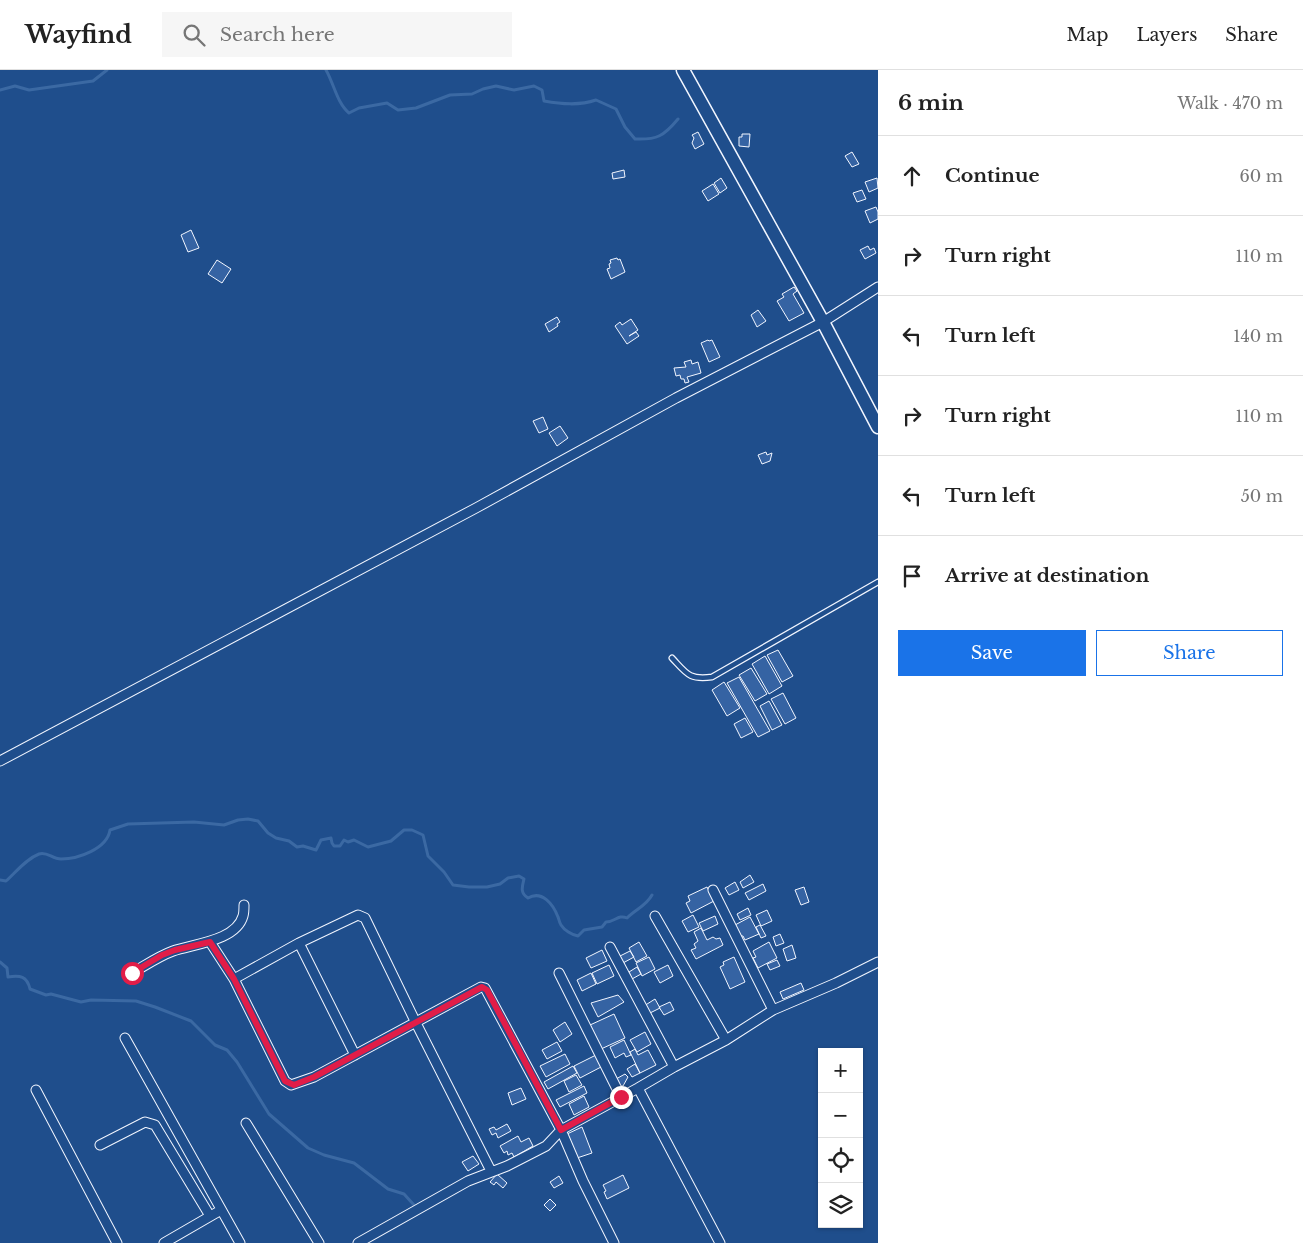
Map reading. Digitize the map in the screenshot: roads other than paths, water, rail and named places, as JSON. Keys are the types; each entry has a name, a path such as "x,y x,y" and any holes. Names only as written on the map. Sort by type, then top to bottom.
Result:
{"street":[{"path":"683,70 823,322 878,427"},
{"path":"0,761 476,508 676,398 823,322 878,287"},
{"path":"713,890 773,1010"},
{"path":"132,973 162,955 210,942 232,931 238,926 243,917 244,905"},
{"path":"234,979 299,943 358,915 365,918 491,1171"},
{"path":"655,916 726,1040"},
{"path":"210,942 234,979 288,1084 294,1085 314,1077 480,987 485,988 561,1130 583,1182 614,1243"},
{"path":"299,943 354,1054"},
{"path":"610,947 674,1067"},
{"path":"358,1243 468,1181 506,1166 546,1146 561,1130 726,1040 773,1010 836,983 878,962"},
{"path":"559,973 621,1097"},
{"path":"125,1038 240,1243"},
{"path":"638,1088 720,1243"},
{"path":"36,1090 117,1243"},
{"path":"100,1145 145,1122 151,1123 155,1126 210,1216"},
{"path":"246,1122 319,1243"},
{"path":"164,1243 222,1210"}],"lane":[{"path":"672,658 689,676 698,679 712,677 878,582"}],"waterway":[{"path":"0,90 15,86 29,90 93,81 107,70"},
{"path":"326,70 339,99 349,113 359,108 387,103 398,110 416,108 450,95 472,94 496,86 514,90 534,86 542,90 544,101 570,104 596,100 616,109 625,127 635,139 649,139 660,136 678,119"},
{"path":"0,880 6,881 25,862 42,853 55,858 68,859 91,852 103,843 108,837 110,830 128,824 194,822 224,825 248,819 258,821 268,833 276,838 289,841 297,847 303,846 316,850 321,840 331,838 334,846 340,846 344,840 348,842 354,840 368,847 391,841 404,830 412,830 423,835 428,856 444,872 453,885 487,887 500,884 508,878 519,876 524,879 522,890 525,896 528,898 533,896 542,897 550,903 562,927 573,935 578,936 584,930 602,927 606,922 619,918 627,918 644,905 652,895"},
{"path":"0,962 7,968 8,977 22,977 27,981 30,989 46,995 51,994 81,1002 91,1000 136,1001 191,1021 215,1045 227,1050 237,1062 269,1114 308,1148 324,1155 354,1163 388,1189 404,1194 414,1205"}]}
